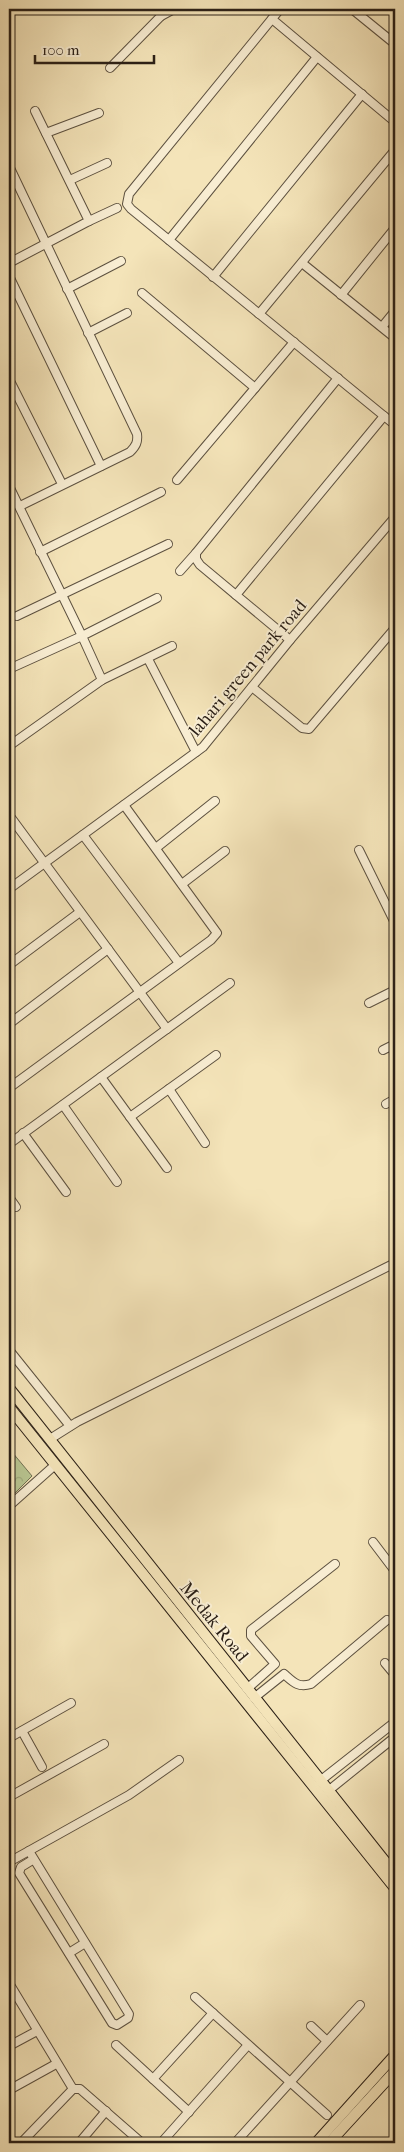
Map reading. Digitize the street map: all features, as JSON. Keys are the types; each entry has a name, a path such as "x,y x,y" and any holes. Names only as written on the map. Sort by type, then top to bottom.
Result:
{"main road":[{"name":"Medak Road","path":"9,1388 50,1439 157,1584 395,1888"},
{"name":"Medak Road","path":"9,1407 55,1465 247,1689 395,1874"},
{"path":"316,2143 395,2055"},
{"path":"328,2143 395,2071"}],"street":[{"path":"110,68 162,12 174,9"},
{"path":"280,9 127,199 127,204 131,210 395,425"},
{"path":"352,9 394,41"},
{"path":"272,19 395,122"},
{"path":"169,240 317,57"},
{"path":"213,276 362,94"},
{"path":"35,111 89,221"},
{"path":"46,133 98,114"},
{"path":"260,314 395,150"},
{"path":"70,180 107,163"},
{"path":"9,166 137,434 138,441 136,447 130,452 20,506"},
{"path":"9,262 117,208"},
{"path":"341,295 395,228"},
{"path":"67,289 121,262"},
{"path":"302,263 395,338"},
{"path":"9,276 100,466"},
{"path":"142,294 255,388"},
{"path":"382,327 395,311"},
{"path":"88,333 127,313"},
{"path":"177,480 294,342"},
{"path":"180,571 338,378"},
{"path":"9,379 62,484"},
{"path":"236,595 384,416"},
{"path":"9,486 102,680"},
{"path":"40,552 161,492"},
{"name":"lahari green park road","path":"9,889 210,740 290,640 395,517"},
{"path":"17,616 168,544"},
{"path":"196,553 196,559 200,565 290,640"},
{"path":"9,669 82,636 157,598"},
{"path":"252,687 302,728 309,730 395,628"},
{"path":"9,746 102,680 172,646"},
{"path":"148,659 196,752"},
{"path":"156,848 215,801"},
{"path":"9,1088 211,940 217,933 124,805"},
{"path":"9,815 167,1029"},
{"path":"83,835 179,963"},
{"path":"359,850 395,923"},
{"path":"182,884 226,851"},
{"path":"9,965 80,912"},
{"path":"9,1024 108,950"},
{"path":"9,1144 230,983"},
{"path":"369,1003 395,990"},
{"path":"384,1050 395,1044"},
{"path":"130,1117 216,1056"},
{"path":"101,1077 168,1168"},
{"path":"169,1089 205,1143"},
{"path":"386,1104 395,1099"},
{"path":"63,1105 117,1182"},
{"path":"23,1133 66,1192"},
{"path":"9,1196 16,1207"},
{"path":"50,1439 70,1426 395,1263"},
{"path":"9,1350 70,1426"},
{"path":"9,1506 55,1465"},
{"path":"373,1542 395,1570"},
{"path":"335,1564 251,1630 251,1636 284,1674 296,1685 304,1686 311,1684 387,1620"},
{"path":"385,1663 395,1675"},
{"path":"247,1689 275,1664"},
{"path":"254,1698 284,1674"},
{"path":"9,1738 71,1703"},
{"path":"320,1781 395,1722"},
{"path":"22,1731 42,1767"},
{"path":"328,1791 395,1737"},
{"path":"9,1797 104,1744"},
{"path":"9,1862 129,1794 178,1760"},
{"path":"29,1851 34,1859 86,1943 129,2014 128,2018 117,2025 112,2023 19,1873 21,1867 34,1859"},
{"path":"69,1953 86,1943"},
{"path":"9,1983 36,2031 73,2089"},
{"path":"195,1997 327,2115"},
{"path":"235,2143 360,2005"},
{"path":"153,2079 213,2013"},
{"path":"310,2026 327,2041"},
{"path":"9,2046 36,2031"},
{"path":"116,2045 189,2112"},
{"path":"161,2143 248,2045"},
{"path":"9,2090 56,2064"},
{"path":"21,2143 73,2089 80,2089 142,2143"},
{"path":"79,2143 106,2111"}],"green space":[{"path":"12,1452 32,1476 9,1499 9,1454"}]}
